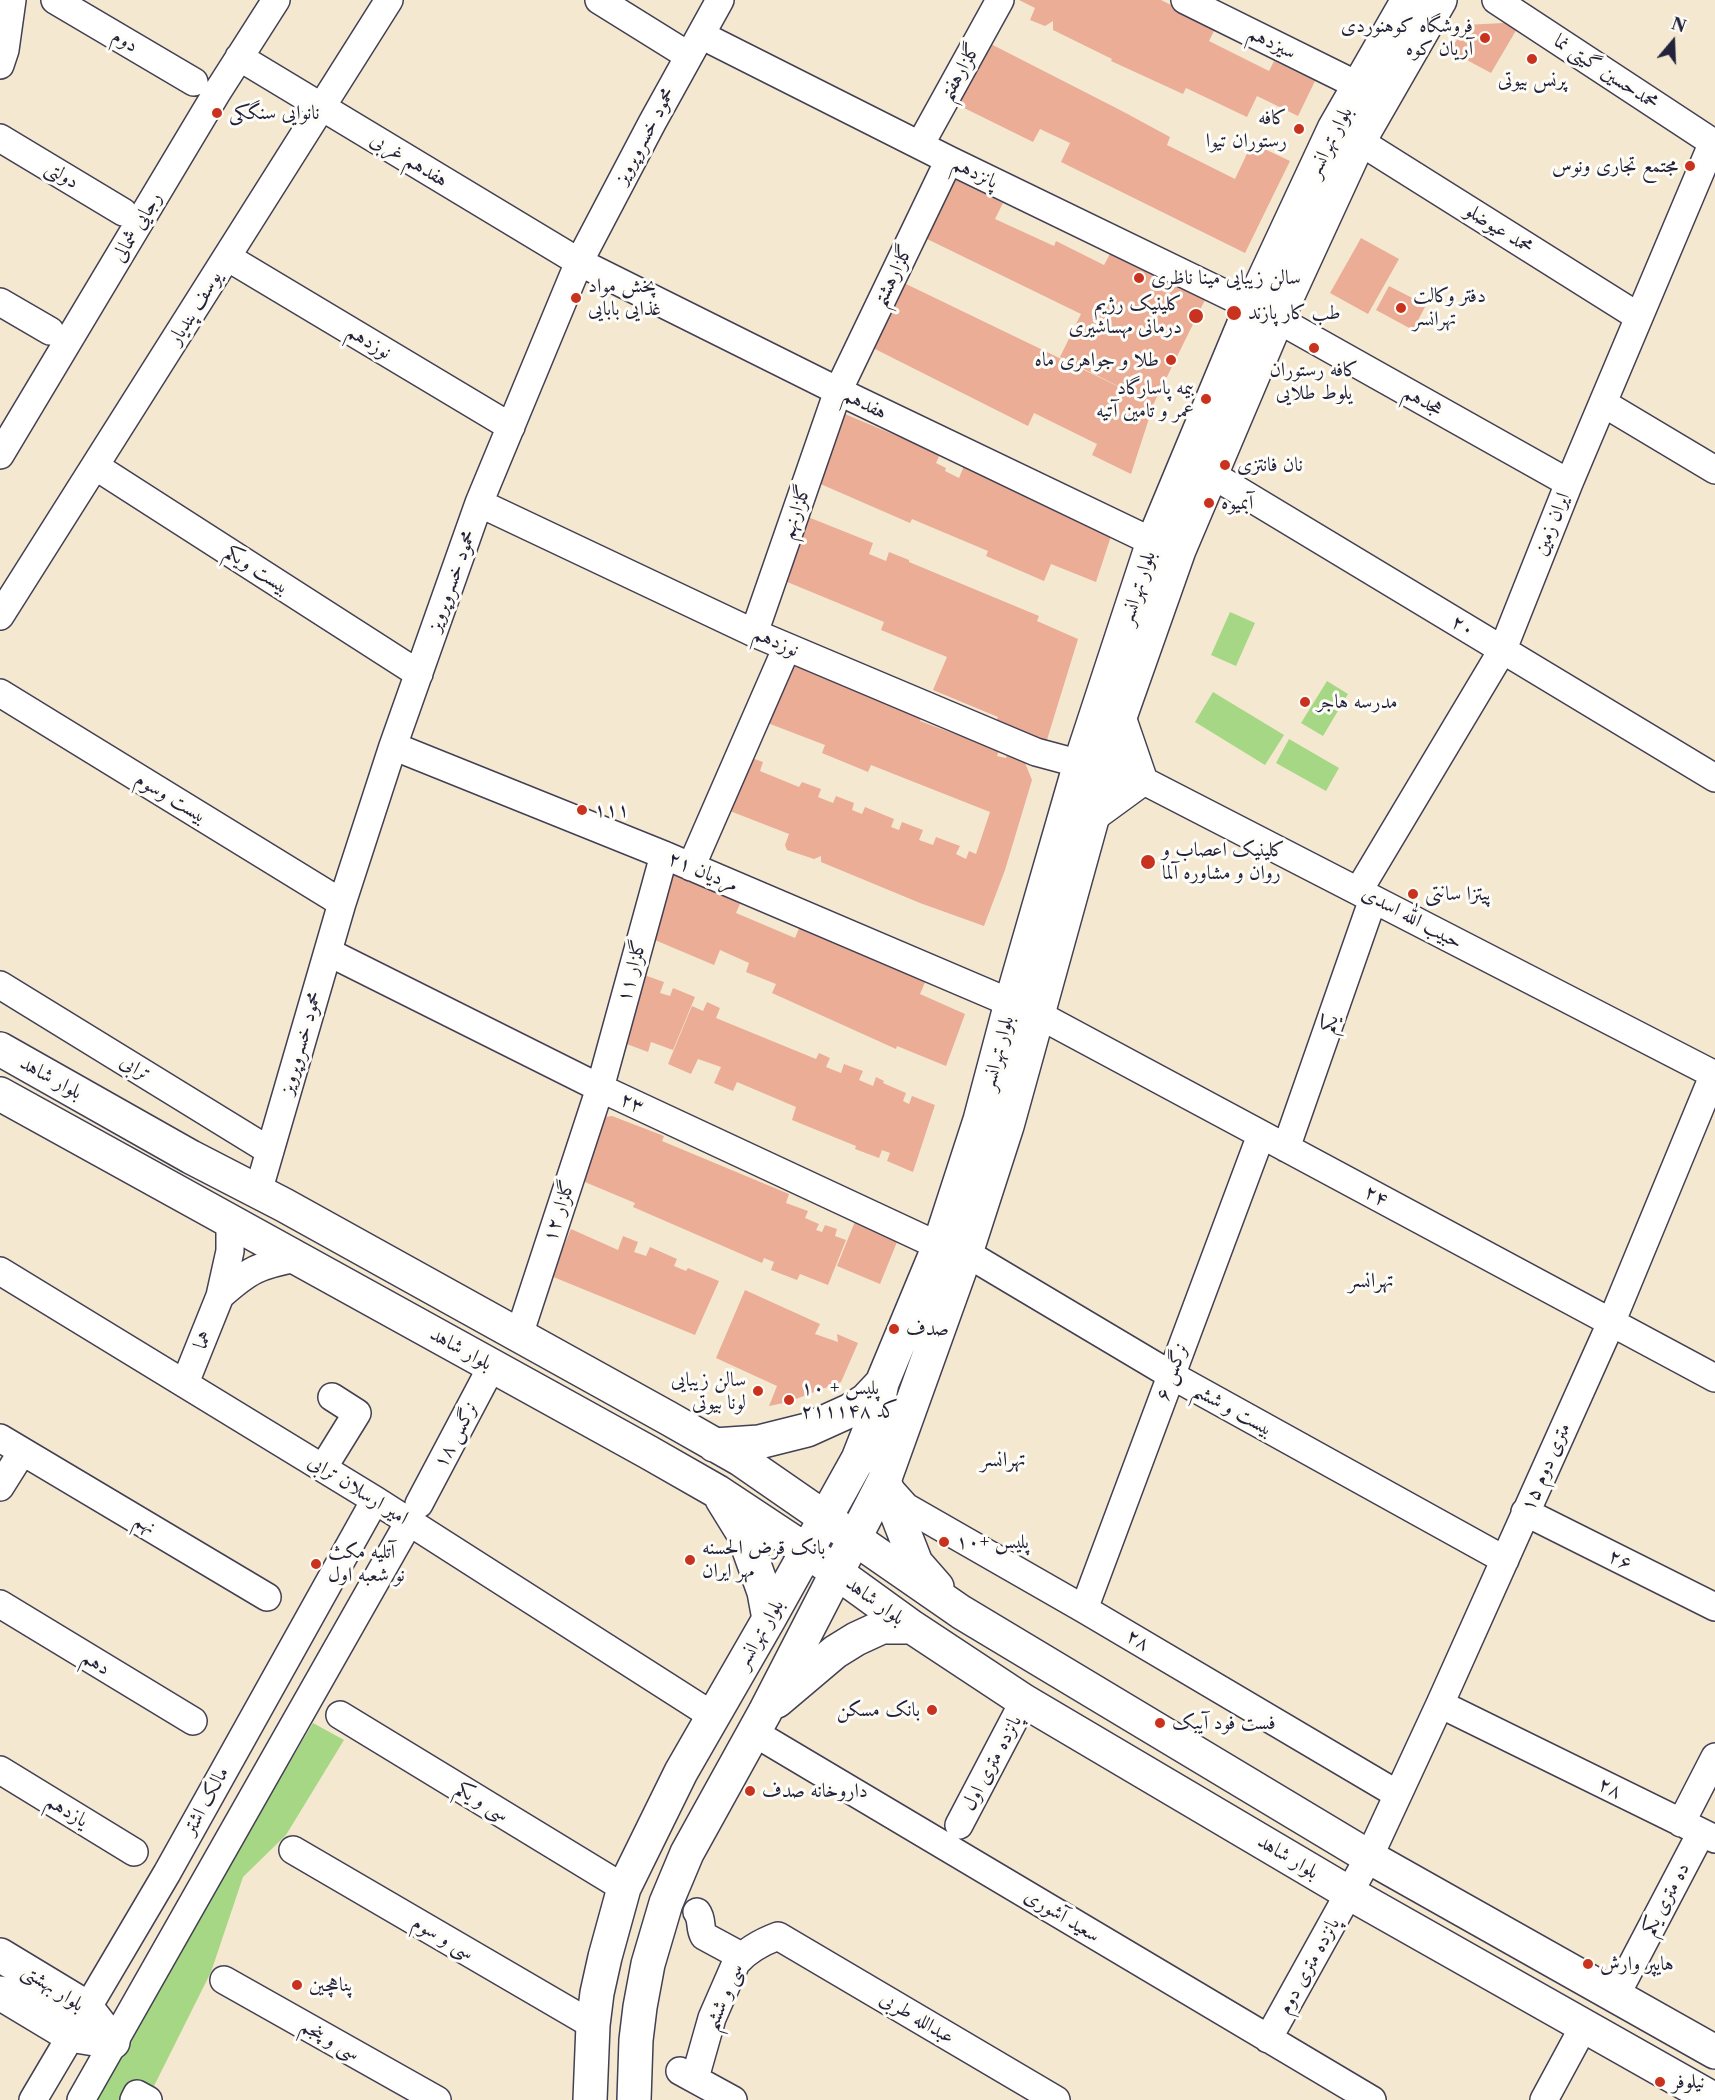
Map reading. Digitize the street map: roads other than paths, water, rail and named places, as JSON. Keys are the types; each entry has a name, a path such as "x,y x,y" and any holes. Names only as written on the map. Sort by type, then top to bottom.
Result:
{"main road":[{"name":"بلوار تهرانسر","path":"1096,766 1179,550 1211,474 1264,313 1334,129 1408,0"},
{"name":"بلوار تهرانسر","path":"634,2100 636,2040 640,2007 648,1964 666,1903 687,1853 759,1722 884,1481 953,1249 980,1120 1024,1009 1096,766 1153,542 1264,313 1440,0"},
{"name":"بلوار شاهد","path":"0,1049 191,1157 519,1335 727,1452 961,1612 1369,1857 1715,2052"},
{"name":"بلوار شاهد","path":"0,1094 718,1492 807,1551 912,1627 1024,1701 1349,1893 1715,2100"},
{"name":"بلوار تهرانسر","path":"590,2100 592,2025 605,1957 624,1888 681,1772 858,1459 875,1416 882,1383 953,1249"},
{"path":"769,1619 764,1592 743,1533 718,1492 727,1452 807,1430 849,1411 866,1400 882,1383"},
{"path":"884,1481 916,1563 961,1612"},
{"path":"759,1722 835,1652 882,1627 912,1627"},
{"name":"بلوار بهشتی","path":"0,1955 86,2007 113,2042"},
{"name":"بلوار بهشتی","path":"0,1993 70,2035 113,2042"}],"street":[{"path":"0,65 5,50 12,0"},
{"name":"دوم","path":"55,0 194,82"},
{"name":"رجایی شمالی","path":"0,455 239,57 276,0"},
{"name":"یوسف پندیار","path":"0,616 389,0"},
{"name":"پانزدهم","path":"599,0 695,46 920,145 1264,313"},
{"name":"محمود خسروپرویز","path":"258,1192 342,903 393,746 479,503 579,262 720,0"},
{"name":"گلزارهفتم","path":"920,145 1000,0"},
{"name":"سیزدهم","path":"1185,0 1359,86"},
{"name":"محمدحسین گیتی نما","path":"1496,0 1714,143"},
{"name":"هفدهم غربی","path":"239,57 579,262"},
{"name":"دولتی","path":"0,138 123,212"},
{"name":"محمد عیوضلو","path":"1359,141 1639,317"},
{"name":"ایران زمین","path":"1366,894 1503,649 1569,483 1714,143"},
{"name":"گلزارهشتم","path":"838,391 949,160"},
{"name":"نوزدهم","path":"227,257 511,427"},
{"name":"هفدهم","path":"579,262 838,391 1153,542"},
{"path":"0,302 50,331"},
{"name":"هجدهم","path":"1264,313 1569,483"},
{"name":"گلزارنهم","path":"754,633 838,391"},
{"path":"1603,403 1715,470"},
{"name":"بیست ویکم","path":"95,466 418,674"},
{"name":"۲۰","path":"1211,474 1715,778"},
{"name":"نوزدهم","path":"479,503 754,633 1036,752 1096,766"},
{"path":"692,867 787,647"},
{"name":"بیست وسوم","path":"0,693 342,903"},
{"name":"۲۱ مردیان","path":"393,746 664,855 1024,1009"},
{"path":"1096,766 1144,781"},
{"path":"1096,766 1144,781"},
{"name":"حبیب الله اسدی","path":"1096,766 1144,781 1714,1074"},
{"name":"گلزار ۱۱","path":"600,1088 664,855"},
{"name":"یکم","path":"1286,1148 1366,894"},
{"name":"۲۳","path":"328,952 600,1088 953,1249"},
{"name":"ترابی","path":"0,985 270,1151"},
{"name":"۲۴","path":"1024,1009 1715,1378"},
{"name":"۱۵ متری دوم","path":"1369,1857 1611,1323 1714,1074"},
{"name":"گلزار ۱۲","path":"519,1335 600,1088"},
{"name":"نرگس ۶","path":"1084,1609 1261,1135"},
{"name":"هما","path":"185,1383 220,1296 230,1251 230,1221"},
{"name":"بیست و ششم","path":"953,1249 1171,1375 1505,1560"},
{"path":"220,1296 242,1276 268,1263 297,1258"},
{"name":"امیر ارسلان ترابی","path":"0,1270 375,1500 414,1513 713,1716"},
{"name":"نرگس ۱۸","path":"414,1513 492,1366"},
{"path":"324,1468 357,1413 332,1397"},
{"path":"0,1487 11,1445"},
{"name":"نهم","path":"11,1445 267,1597"},
{"name":"۲۸","path":"884,1481 906,1508 1084,1609 1397,1794"},
{"name":"مالک اشتر","path":"33,2100 167,1872 375,1500"},
{"name":"۲۶","path":"1525,1512 1715,1607"},
{"name":"مالک اشتر","path":"81,2100 414,1513"},
{"name":"دهم","path":"0,1604 193,1721"},
{"name":"پانزده متری اول","path":"959,1826 1024,1701"},
{"name":"۲۸","path":"1440,1704 1699,1832"},
{"name":"سی و یکم","path":"340,1715 624,1888"},
{"name":"سعید آشوری","path":"759,1722 1268,2039 1372,2100"},
{"name":"ده متری یکم","path":"1615,1996 1699,1832 1715,1757"},
{"name":"یازدهم","path":"0,1770 134,1852"},
{"name":"سی و سوم","path":"293,1850 592,2025"},
{"name":"پانزده متری دوم","path":"1268,2039 1369,1857"},
{"path":"697,1912 704,1936 741,1956"},
{"name":"سی و ششم","path":"733,2100 687,2074 736,1963 741,1956 754,1947 778,1936"},
{"name":"عبدالله طربی","path":"778,1936 1056,2100"},
{"name":"سی و پنجم","path":"224,1980 437,2100"},
{"path":"1544,2100 1584,2026"},
{"path":"134,2100 137,2094 148,2100"}],"place":[{"name":"فروشگاه کوهنوردی آریان کوه","path":"1485,38"},
{"name":"پرنس بیوتی","path":"1532,59"},
{"name":"نانوایی سنگکی","path":"217,113"},
{"name":"کافه رستوران تیوا","path":"1299,129"},
{"name":"مجتمع تجاری ونوس","path":"1690,166"},
{"name":"سالن زیبایی مینا ناظری","path":"1139,278"},
{"name":"پخش مواد غذایی بابایی","path":"576,298"},
{"name":"دفتر وکالت تهرانسر","path":"1401,308"},
{"name":"طب کار پازند","path":"1234,313"},
{"name":"کلینیک رژیم درمانی مهساشیری","path":"1196,316"},
{"name":"کافه رستوران يلوط طلایی","path":"1314,348"},
{"name":"طلا و جواهری ماه","path":"1171,360"},
{"name":"بیمه پاسارگاد عمر و تامین آتیه","path":"1206,399"},
{"name":"نان فانتزی","path":"1225,465"},
{"name":"آبمیوه","path":"1209,503"},
{"name":"مدرسه هاجر","path":"1305,702"},
{"name":"۱۱۱","path":"582,810"},
{"name":"کلینیک اعصاب و روان و مشاوره آلما","path":"1148,862"},
{"name":"پیتزا سانتی","path":"1413,894"},
{"name":"صدف","path":"894,1329"},
{"name":"سالن زیبایی لونا بیوتی","path":"758,1391"},
{"name":"پلیس + ۱۰ کد ۲۱۱۱۴۸","path":"789,1400"},
{"name":"پلیس +۱۰","path":"944,1542"},
{"name":"بانک قرض الحسنه مهر ایران","path":"690,1560"},
{"name":"آتلیه مکث نو شعبه اول","path":"316,1564"},
{"name":"بانک مسکن","path":"932,1710"},
{"name":"فست فود آیبک","path":"1160,1723"},
{"name":"داروخانه صدف","path":"750,1791"},
{"name":"هایپر وارش","path":"1588,1964"},
{"name":"پناهچین","path":"297,1985"},
{"name":"نیلوفر","path":"1660,2082"}],"district":[{"name":"تهرانسر","path":"1371,1281"},
{"name":"تهرانسر","path":"1003,1460"}]}
